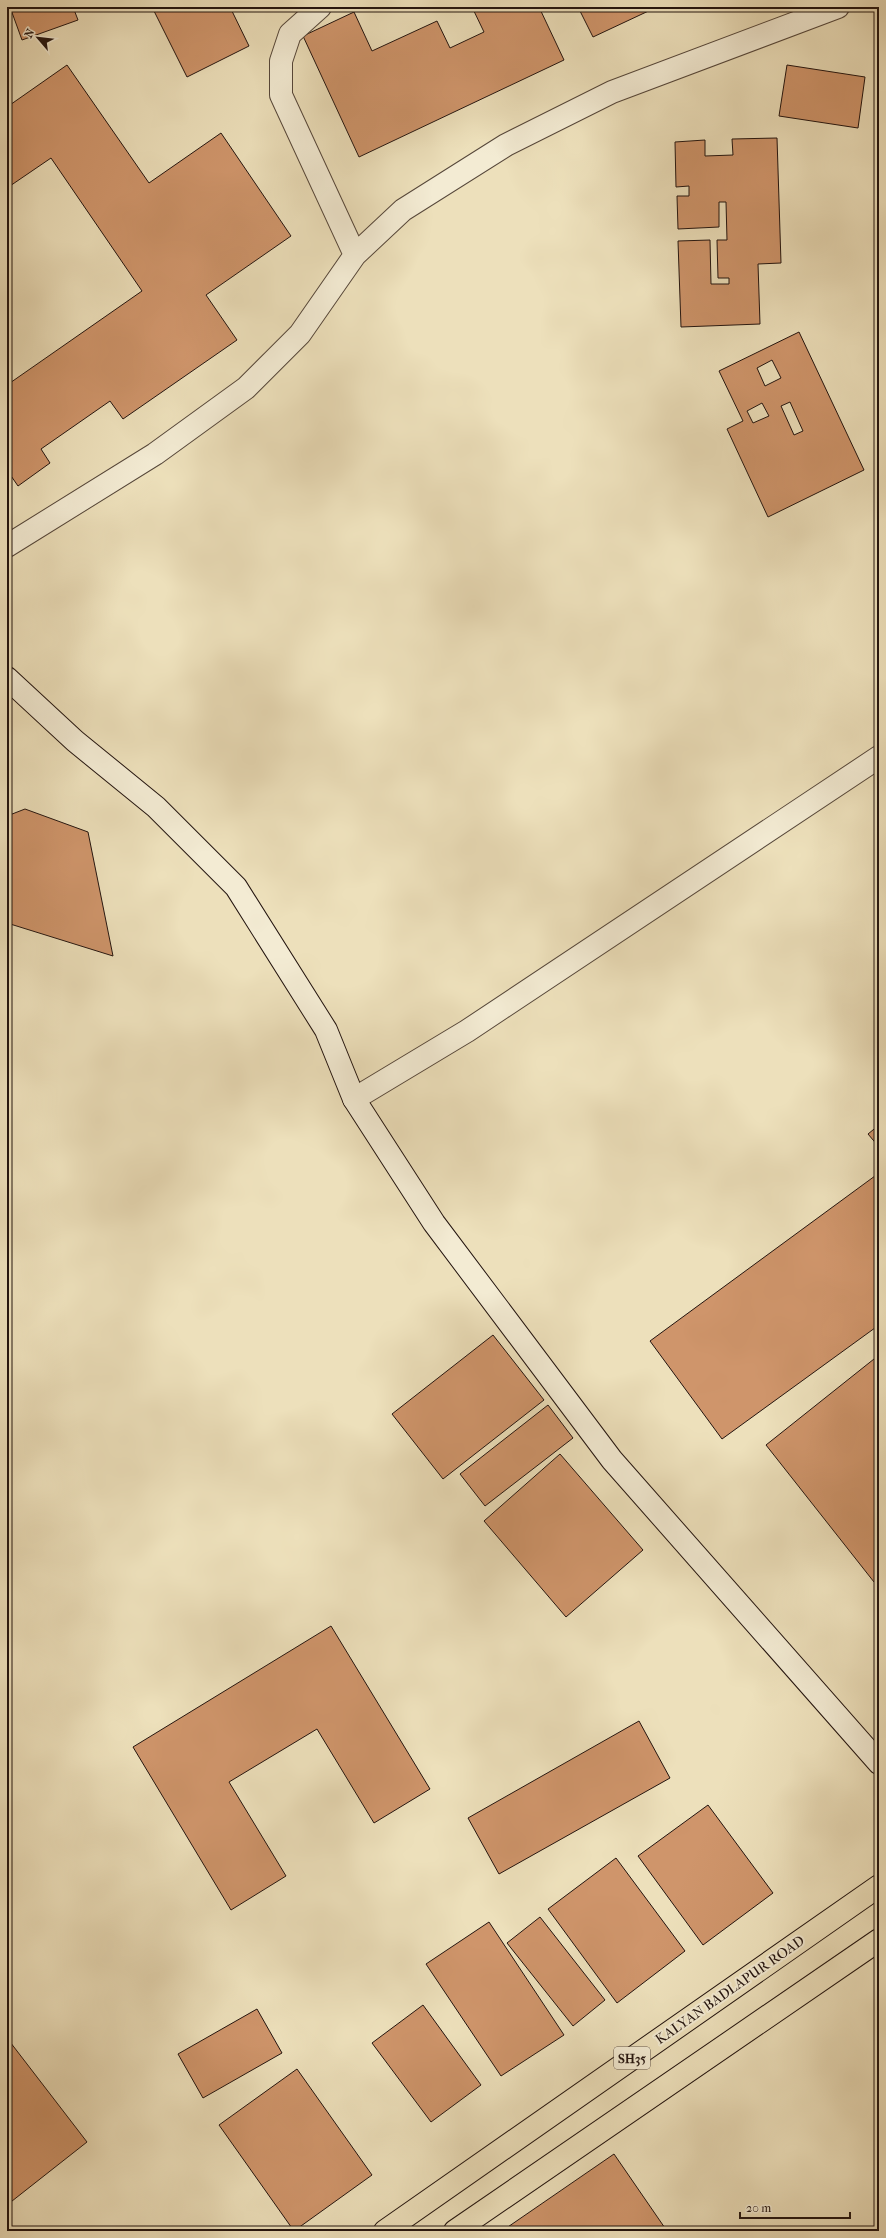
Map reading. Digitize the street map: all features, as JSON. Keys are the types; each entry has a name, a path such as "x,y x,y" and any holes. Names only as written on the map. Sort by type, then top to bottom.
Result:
{"main road":[{"name":"KALYAN BADLAPUR ROAD","path":"385,2231 879,1886"},
{"path":"455,2231 879,1940"}],"street":[{"path":"320,7 290,34 281,61 281,95 355,255"},
{"path":"7,546 155,454 246,388 300,334 355,255 403,210 506,144 612,92 838,7"},
{"path":"7,678 75,741 156,807 236,887 326,1030 354,1099 434,1223 612,1460 879,1762"},
{"path":"354,1099 467,1032 879,757"}],"building":[{"path":"10,7 73,7 78,20 22,40"},
{"path":"152,7 230,7 249,46 187,77"},
{"path":"472,7 539,7 564,60 359,157 303,36 354,12 372,51 437,21 450,48 484,32"},
{"path":"578,7 657,7 593,37"},
{"path":"67,65 149,183 221,133 291,236 206,295 237,340 123,419 110,401 41,449 50,463 18,486 7,470 7,385 142,291 51,158 7,188 7,107"},
{"path":"787,65 865,77 858,128 779,116"},
{"path":"777,138 781,263 758,264 760,324 681,327 678,241 710,240 711,284 729,284 729,278 718,278 717,240 727,240 726,202 719,202 719,227 678,229 677,196 689,196 689,186 676,187 675,142 705,140 705,156 733,155 732,139"},
{"path":"799,332 864,470 768,517 727,429 743,421 719,371","holes":["772,360 781,378 765,386 757,368","790,402 803,431 794,435 781,406","762,403 769,416 753,423 747,411"]},
{"path":"25,809 88,832 113,956 7,923 7,816"},
{"path":"879,1125 879,1147 868,1134"},
{"path":"879,1173 879,1325 722,1439 650,1341"},
{"path":"493,1335 544,1400 443,1479 392,1414"},
{"path":"879,1355 879,1579 874,1582 766,1445"},
{"path":"548,1405 573,1438 485,1506 460,1474"},
{"path":"560,1454 643,1550 566,1617 484,1521"},
{"path":"331,1626 430,1789 374,1823 317,1729 229,1782 286,1876 231,1910 133,1747"},
{"path":"639,1721 670,1778 499,1874 468,1818"},
{"path":"708,1805 773,1893 703,1945 638,1856"},
{"path":"616,1858 685,1951 617,2003 548,1909"},
{"path":"540,1917 605,2000 573,2026 507,1943"},
{"path":"489,1922 564,2035 501,2076 426,1964"},
{"path":"423,2005 481,2085 431,2122 372,2043"},
{"path":"257,2009 282,2053 203,2098 178,2054"},
{"path":"7,2038 87,2142 7,2205"},
{"path":"297,2069 372,2175 294,2231 219,2125"},
{"path":"614,2154 667,2231 502,2231"}]}
